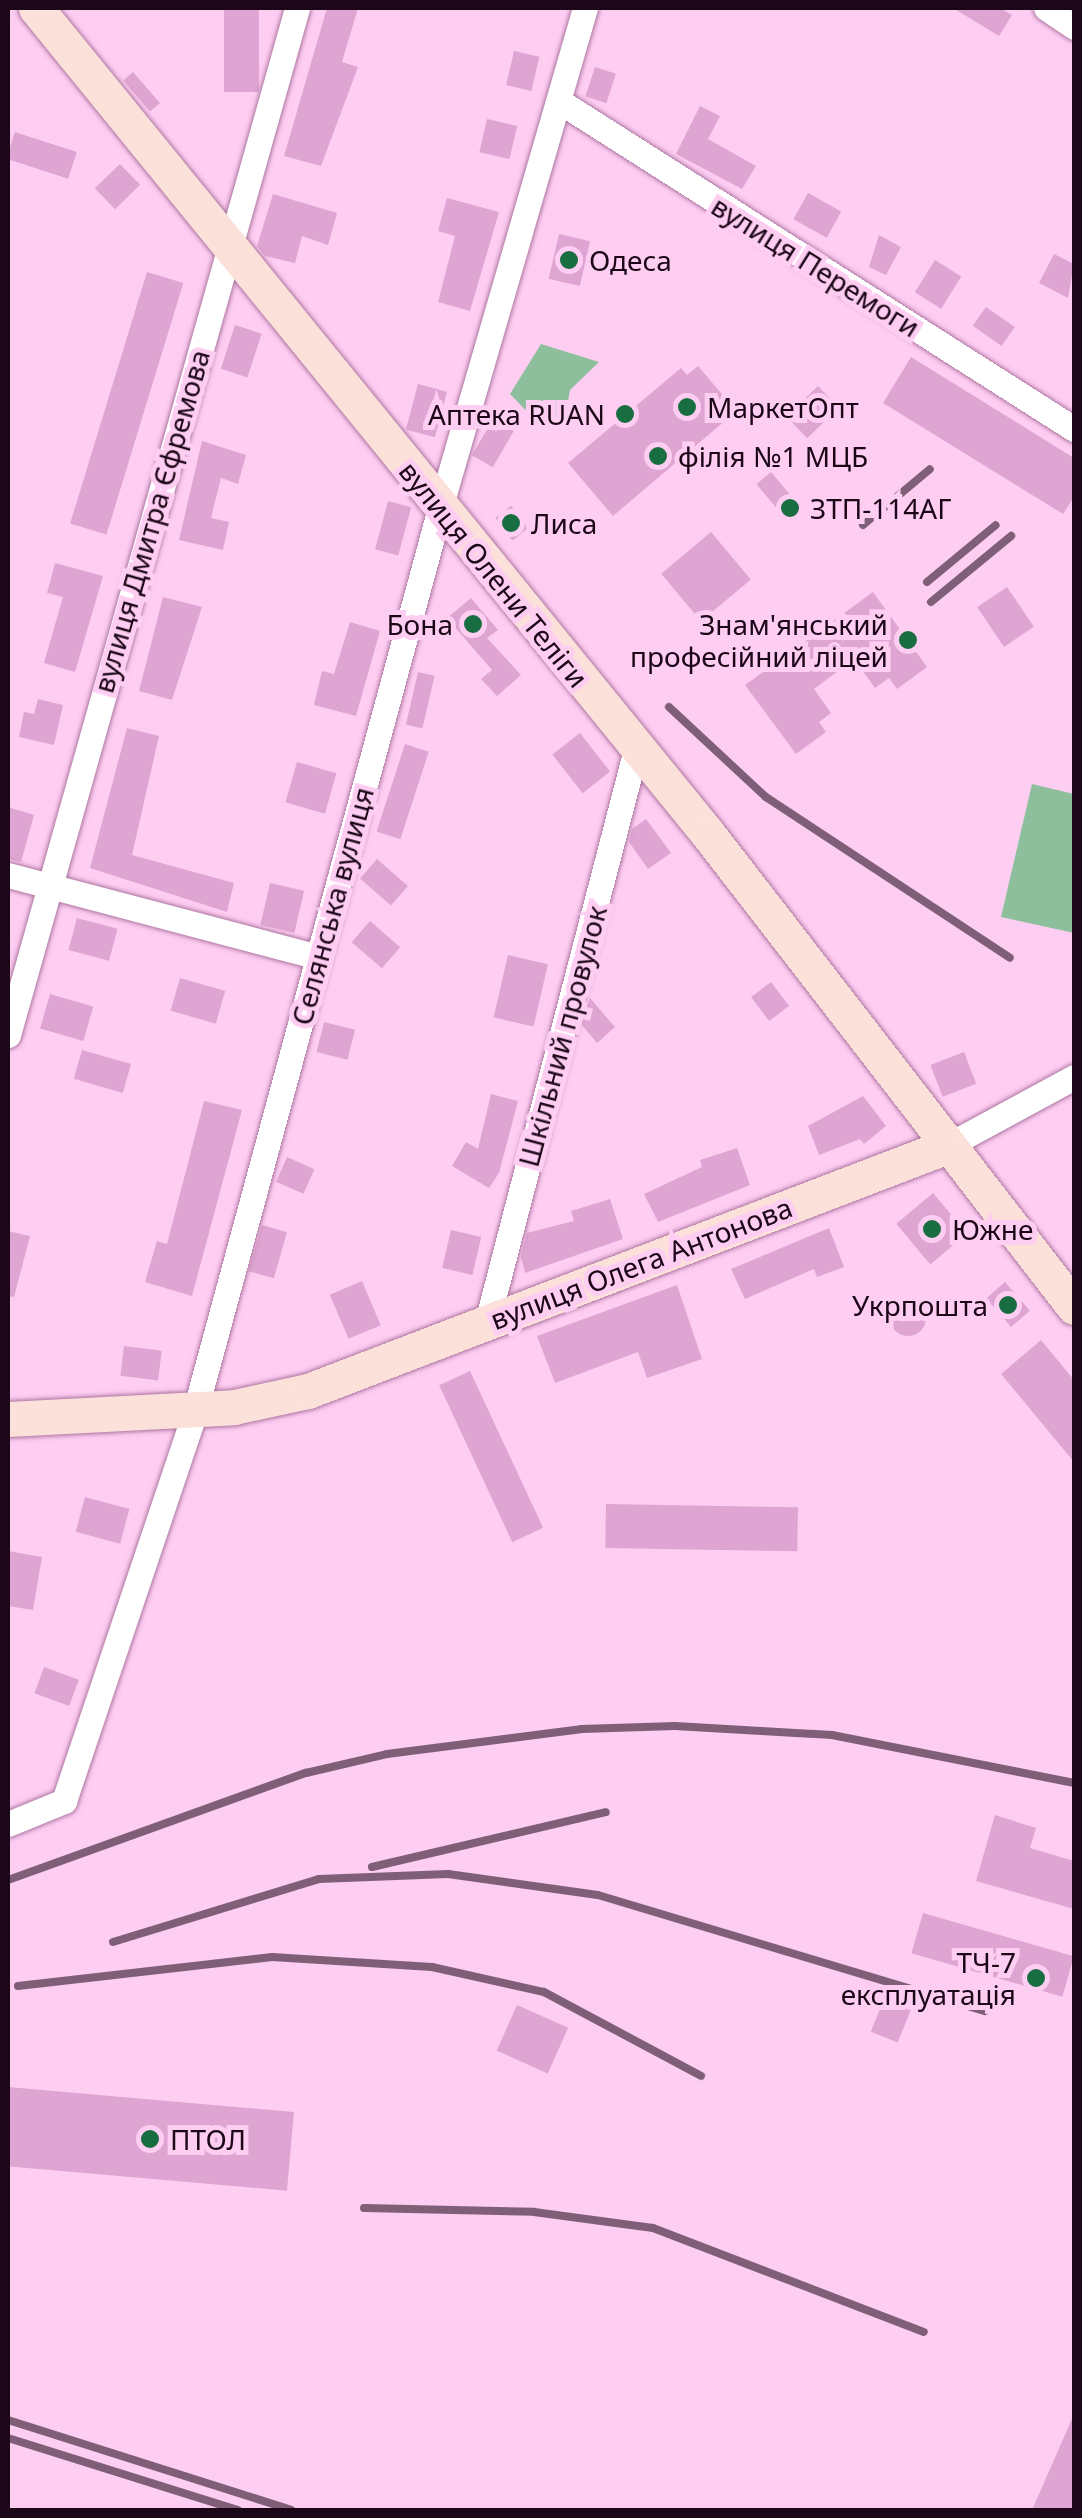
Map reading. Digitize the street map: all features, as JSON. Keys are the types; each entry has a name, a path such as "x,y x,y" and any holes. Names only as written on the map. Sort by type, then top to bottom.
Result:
{"street":[{"name":"вулиця Олени Теліги","path":"36,8 636,749 945,1147 1074,1306"},
{"name":"вулиця Дмитра Єфремова","path":"8,1035 297,8"},
{"name":"Селянська вулиця","path":"8,1824 64,1800 195,1410 440,508 585,8"},
{"path":"1046,8 1074,27"},
{"name":"вулиця Перемоги","path":"559,102 1074,429"},
{"name":"Шкільний провулок","path":"488,1322 636,749"},
{"path":"8,874 318,957"},
{"name":"вулиця Олега Антонова","path":"8,1420 195,1410 308,1391 945,1147 1074,1078"}],"green space":[{"path":"541,344 599,362 570,390 565,419 545,430 510,394"},
{"path":"1032,784 1074,794 1074,933 1001,917"}],"building":[{"path":"224,8 259,8 259,92 224,92"},
{"path":"327,8 358,8 342,62 358,67 321,166 284,156"},
{"path":"953,8 1000,8 1012,15 999,36"},
{"path":"514,51 539,57 531,91 506,85"},
{"path":"595,67 616,74 606,103 585,96"},
{"path":"133,72 160,103 150,111 123,81"},
{"path":"700,106 720,116 708,139 756,166 742,189 676,154"},
{"path":"487,119 517,126 510,159 479,152"},
{"path":"15,132 77,152 68,179 8,159"},
{"path":"120,164 140,185 115,209 95,188"},
{"path":"808,193 841,211 827,238 793,219"},
{"path":"273,194 337,213 328,245 302,236 295,263 265,256 257,246"},
{"path":"447,198 499,212 470,311 438,302 455,236 438,231"},
{"name":"Одеса","path":"559,234 590,241 580,286 549,279"},
{"path":"879,235 901,247 886,275 869,267"},
{"path":"1054,254 1074,264 1068,298 1039,283"},
{"path":"935,260 961,276 941,309 915,292"},
{"path":"147,272 183,283 106,535 70,524"},
{"path":"986,307 1015,327 1001,346 973,326"},
{"path":"235,325 262,334 247,377 221,369"},
{"path":"911,357 1074,458 1074,497 1063,514 883,403"},
{"path":"698,366 732,406 721,415 726,420 613,516 568,463 681,368 687,375"},
{"path":"418,384 447,392 435,437 406,429"},
{"path":"818,386 839,408 807,438 786,417"},
{"path":"493,419 514,431 493,467 472,455"},
{"path":"202,441 246,455 238,484 221,478 211,518 229,522 223,550 179,540"},
{"path":"771,472 803,510 789,523 756,484"},
{"path":"388,501 411,507 398,556 375,549"},
{"name":"Лиса","path":"511,506 528,528 512,540 495,518"},
{"path":"711,532 751,579 701,621 661,574"},
{"path":"55,563 103,576 75,672 44,663 63,597 47,593"},
{"path":"1007,587 1034,627 1004,647 977,607"},
{"path":"873,592 927,667 897,689 889,678 875,688 854,659 814,689 831,713 819,722 826,732 796,754 745,685"},
{"path":"163,597 202,607 172,700 139,691"},
{"path":"471,598 498,630 487,638 521,675 497,696 481,679 492,670 447,618"},
{"path":"350,622 380,631 356,716 314,705 322,671 334,674"},
{"path":"418,672 435,676 422,728 406,725"},
{"path":"38,699 63,705 54,745 19,737 24,712 34,714"},
{"path":"127,728 159,736 132,855 234,883 227,912 90,868"},
{"path":"580,733 610,772 583,793 552,755"},
{"path":"405,744 429,752 400,839 377,831"},
{"path":"297,762 336,773 325,814 285,802"},
{"path":"8,807 34,815 21,862 8,859"},
{"path":"646,819 671,853 648,869 629,842 632,829"},
{"path":"377,859 408,886 391,906 360,879"},
{"path":"270,883 304,891 294,933 260,925"},
{"path":"77,918 118,929 109,961 68,950"},
{"path":"370,921 400,947 382,968 352,942"},
{"path":"508,955 548,964 534,1027 494,1017"},
{"path":"180,978 225,991 216,1024 171,1011"},
{"path":"771,982 789,1006 769,1021 751,997"},
{"path":"50,994 93,1006 83,1041 40,1029"},
{"path":"590,998 615,1027 597,1043 581,1024"},
{"path":"324,1022 355,1030 348,1060 317,1052"},
{"path":"82,1050 131,1064 123,1093 74,1079"},
{"path":"964,1052 976,1084 943,1097 930,1065"},
{"path":"491,1094 518,1101 499,1173 489,1188 452,1166 466,1142 478,1149"},
{"path":"863,1096 886,1126 864,1144 860,1139 819,1155 808,1126"},
{"path":"204,1101 242,1110 192,1296 145,1282 157,1241 167,1244"},
{"path":"737,1148 750,1185 658,1222 644,1194 702,1167 700,1160"},
{"path":"287,1157 314,1169 303,1194 276,1182"},
{"name":"Южне","path":"933,1193 967,1234 930,1264 896,1224"},
{"path":"610,1199 623,1239 525,1273 521,1256 527,1233 574,1221 571,1211"},
{"path":"262,1225 287,1232 274,1278 249,1271"},
{"path":"829,1228 844,1267 817,1277 814,1269 745,1299 731,1269"},
{"path":"451,1230 481,1237 472,1275 442,1268"},
{"path":"8,1231 30,1236 14,1297 8,1296"},
{"path":"362,1281 381,1325 349,1339 330,1295"},
{"name":"Укрпошта","path":"1005,1282 1030,1311 1011,1327 986,1298"},
{"path":"677,1285 702,1359 647,1378 638,1352 555,1383 537,1336"},
{"path":"908,1300 920,1306 926,1318 920,1330 908,1336 896,1330 890,1318 896,1306"},
{"path":"1041,1340 1074,1380 1074,1462 1001,1374"},
{"path":"124,1346 162,1351 158,1380 120,1376"},
{"path":"470,1371 543,1528 512,1542 439,1385"},
{"path":"85,1497 129,1509 120,1544 76,1532"},
{"path":"606,1504 798,1507 797,1551 605,1548"},
{"path":"8,1551 42,1557 33,1610 8,1606"},
{"path":"44,1667 79,1680 69,1706 34,1693"},
{"path":"995,1815 1036,1828 1030,1848 1074,1861 1074,1909 976,1881"},
{"name":"ТЧ-7 експлуатація","path":"923,1913 1074,1956 1062,1997 911,1953"},
{"path":"888,1989 915,2000 898,2043 871,2032"},
{"path":"517,2005 568,2028 548,2073 497,2051"},
{"name":"ПТОЛ","path":"8,2087 294,2112 287,2191 8,2166"},
{"path":"1074,2414 1074,2510 1032,2510"}],"railway":[{"path":"863,525 930,469"},
{"path":"927,582 996,525"},
{"path":"931,602 1011,536"},
{"path":"669,707 766,797 1010,958"},
{"path":"8,1880 306,1773 387,1754 582,1729 675,1726 832,1735 1074,1783"},
{"path":"372,1867 606,1812"},
{"path":"113,1942 319,1879 448,1874 598,1895 985,2011"},
{"path":"18,1986 272,1957 432,1967 544,1992 701,2076"},
{"path":"364,2208 534,2212 653,2228 924,2332"},
{"path":"8,2420 291,2510"},
{"path":"8,2438 238,2510"}],"place":[{"name":"Одеса","path":"569,260"},
{"name":"МаркетОпт","path":"687,407"},
{"name":"Аптека RUAN","path":"625,414"},
{"name":"філія №1 МЦБ","path":"658,456"},
{"name":"ЗТП-114АГ","path":"790,508"},
{"name":"Лиса","path":"511,523"},
{"name":"Бона","path":"473,624"},
{"name":"Знам'янський професійний ліцей","path":"908,640"},
{"name":"Южне","path":"932,1229"},
{"name":"Укрпошта","path":"1008,1305"},
{"name":"ТЧ-7 експлуатація","path":"1036,1978"},
{"name":"ПТОЛ","path":"150,2139"}]}
